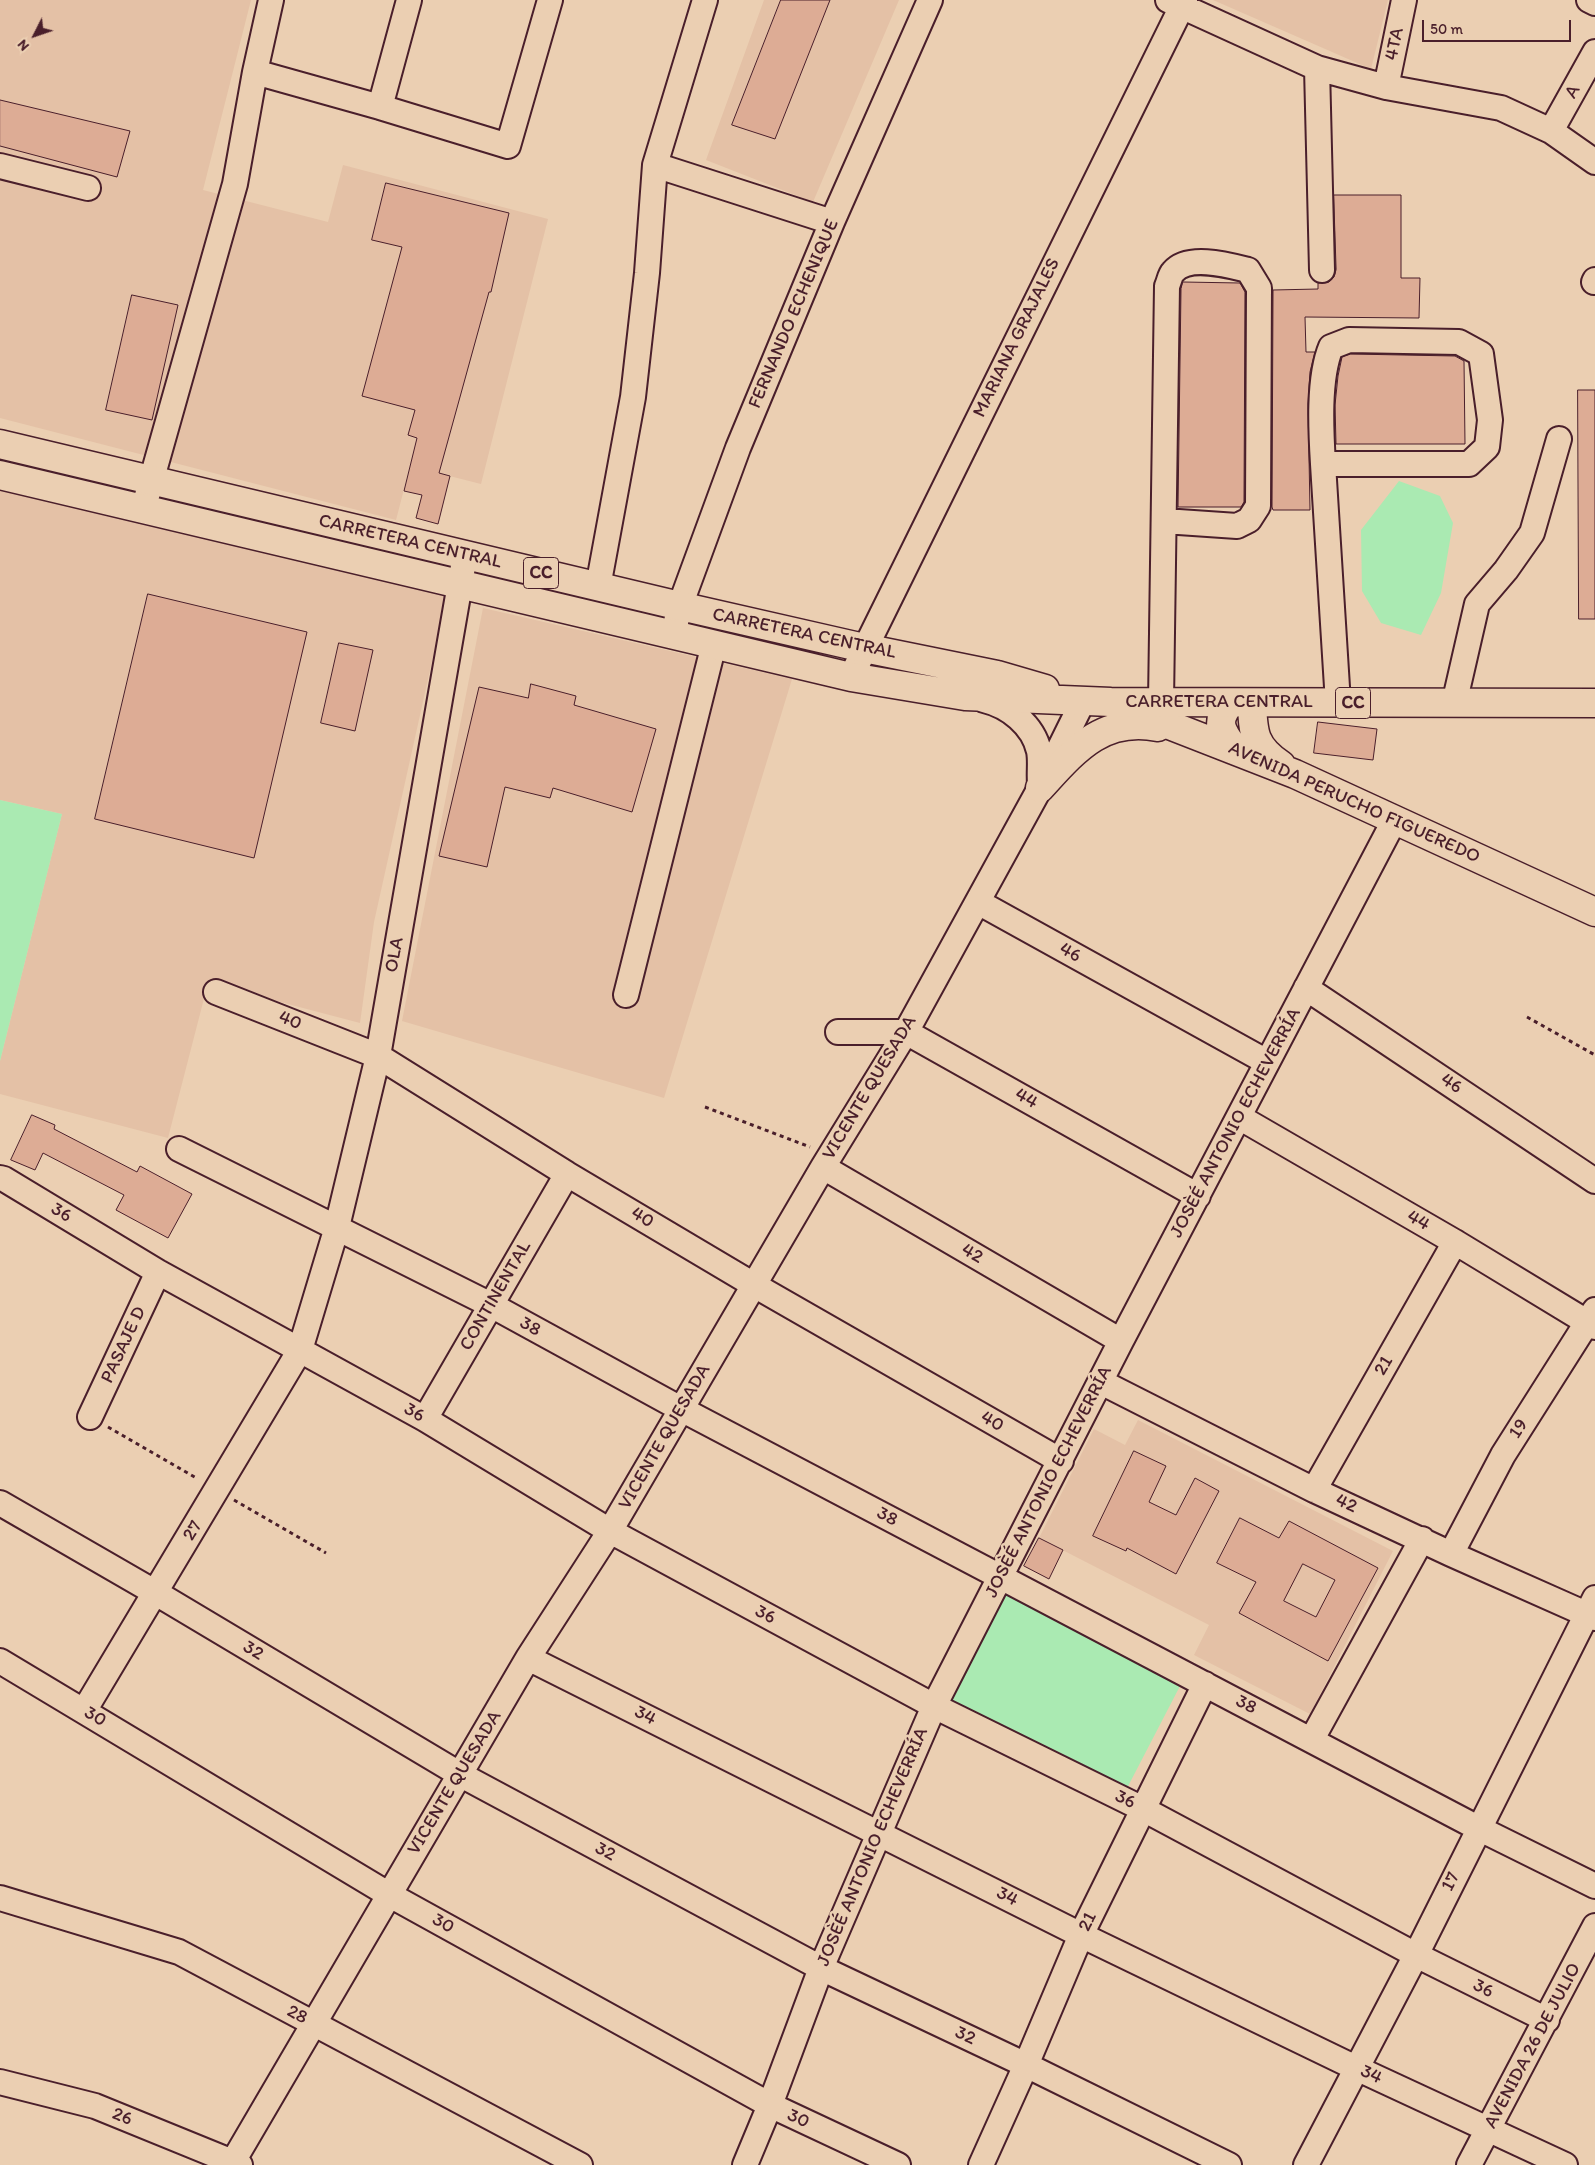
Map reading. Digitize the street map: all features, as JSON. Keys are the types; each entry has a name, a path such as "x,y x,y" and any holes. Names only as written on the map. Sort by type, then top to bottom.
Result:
{"main road":[{"name":"CARRETERA CENTRAL","path":"0,444 680,606 864,648 997,675 1083,700"},
{"name":"CARRETERA CENTRAL","path":"0,475 851,677 965,696 1111,702 1595,703"},
{"name":"AVENIDA PERUCHO FIGUEREDO","path":"1111,702 1295,774 1395,818 1595,912"},
{"path":"1235,750 1223,732 1220,722 1222,713 1241,703 1257,743 1269,757 1295,774"},
{"path":"1040,788 1071,753 1094,736 1123,725 1148,725 1192,733"}],"street":[{"path":"143,510 234,184 271,0"},
{"path":"380,107 410,0"},
{"path":"255,72 508,146 550,0"},
{"path":"598,587 633,397 647,272 655,165 705,0"},
{"name":"FERNANDO ECHENIQUE","path":"673,634 680,606 738,448 832,222 930,0"},
{"name":"4TA","path":"1386,87 1404,0"},
{"path":"1589,0 1595,3"},
{"path":"1178,2 1317,68 1386,87 1501,108 1551,131 1595,162"},
{"name":"MARIANA GRAJALES","path":"851,677 1178,2"},
{"name":"A","path":"1551,131 1595,52"},
{"path":"1317,68 1322,270"},
{"path":"655,165 832,222"},
{"path":"0,166 88,188"},
{"path":"1161,702 1167,286 1173,272 1188,261 1228,265 1248,270 1259,288 1258,506 1249,520 1237,526 1164,521"},
{"path":"1323,464 1469,464 1487,447 1490,420 1481,354 1459,342 1349,340 1331,348 1325,362 1321,428 1323,464 1338,703"},
{"path":"1454,704 1477,604 1506,570 1532,533 1559,438"},
{"name":"OLA","path":"300,1350 337,1227 378,1056 465,555"},
{"path":"626,995 714,644"},
{"path":"965,696 994,703 1012,711 1025,724 1035,739 1040,753 1040,788"},
{"name":"VICENTE QUESADA","path":"235,2164 388,1894 461,1775 528,1658 610,1531 827,1161 906,1032 1040,788 1083,700"},
{"name":"JOSÈÉ ANTONIO ECHEVERRÍA","path":"745,2165 770,2105 820,1968 934,1706 1395,818"},
{"name":"46","path":"978,902 1267,1062"},
{"name":"46","path":"1306,988 1595,1181"},
{"name":"40","path":"216,992 378,1056 567,1174 754,1285 1061,1461"},
{"path":"838,1032 906,1032"},
{"name":"44","path":"906,1032 1198,1196"},
{"name":"44","path":"1239,1117 1592,1319"},
{"name":"38","path":"179,1149 490,1305 681,1409 1312,1739 1478,1828 1595,1886"},
{"name":"42","path":"827,1161 1122,1341"},
{"name":"CONTINENTAL","path":"425,1419 567,1174"},
{"name":"36","path":"0,1178 158,1272 425,1419 610,1531 934,1706 1142,1809 1416,1955 1547,2020"},
{"name":"21","path":"1314,1490 1455,1242"},
{"name":"PASAJE D","path":"90,1417 158,1272"},
{"name":"19","path":"1451,1554 1503,1455 1592,1319"},
{"name":"27","path":"84,1711 300,1350"},
{"name":"42","path":"1101,1382 1314,1490 1451,1554 1592,1610"},
{"name":"32","path":"0,1503 156,1593 461,1775 820,1968 1026,2065 1229,2165"},
{"path":"1312,1739 1422,1539"},
{"name":"17","path":"1306,2165 1416,1955 1478,1828 1592,1610"},
{"name":"34","path":"528,1658 1081,1935 1488,2131"},
{"name":"30","path":"0,1661 388,1894 770,2105 898,2165"},
{"name":"21","path":"981,2165 1081,1935 1205,1684"},
{"name":"28","path":"0,1898 179,1952 580,2165"},
{"name":"AVENIDA 26 DE JULIO","path":"1469,2165 1595,1926"},
{"name":"26","path":"0,2082 95,2106 235,2164"},
{"path":"1488,2131 1565,2165"}],"path":[{"path":"1527,1017 1595,1055"},
{"path":"705,1107 827,1161"}],"shaded area":[{"path":"0,0 251,0 203,190 328,222 343,165 548,219 481,484 410,466 396,520 0,418"},
{"path":"764,0 899,0 813,202 706,160"},
{"path":"1213,0 1388,0 1371,69"},
{"path":"0,487 448,589 374,922 360,1023 208,983 168,1138 0,1094 0,1061 62,814 0,800"},
{"path":"483,608 792,679 664,1098 402,1021"},
{"path":"1138,1420 1393,1551 1310,1714 1194,1655 1209,1625 1039,1538 1094,1429 1125,1445"}],"green space":[{"path":"1399,481 1440,496 1453,523 1441,593 1421,635 1381,623 1362,591 1361,530"},
{"path":"0,800 62,814 0,1061"},
{"path":"1002,1593 1180,1686 1124,1794 946,1701"}],"building":[{"path":"781,0 830,0 775,139 732,125"},
{"path":"0,100 130,131 117,177 0,146"},
{"path":"386,183 509,213 491,292 489,292 439,473 450,476 438,524 416,518 422,495 404,491 417,438 408,435 415,410 362,396 402,247 372,240"},
{"path":"1334,195 1401,195 1401,278 1420,278 1419,318 1305,317 1306,352 1315,352 1310,372 1308,404 1310,510 1273,510 1273,290 1318,289 1318,283 1329,282 1334,277 1336,270"},
{"path":"1183,282 1240,283 1245,292 1244,502 1241,507 1178,507 1181,289"},
{"path":"132,295 178,305 152,420 106,410"},
{"path":"1351,354 1455,356 1464,361 1465,444 1336,444 1335,405 1338,376 1342,357"},
{"path":"1578,390 1595,390 1595,619 1579,619"},
{"path":"148,594 307,632 254,858 95,819"},
{"path":"339,643 373,650 355,731 321,723"},
{"path":"531,684 576,696 574,705 656,729 632,812 553,788 550,798 505,787 487,867 439,856 479,687 528,698"},
{"path":"1318,722 1377,729 1373,760 1314,753"},
{"path":"32,1115 55,1125 54,1129 137,1172 140,1166 192,1194 168,1238 116,1210 124,1195 43,1153 35,1170 11,1160"},
{"path":"1134,1451 1166,1466 1149,1502 1176,1515 1195,1478 1219,1491 1176,1574 1127,1548 1126,1551 1093,1536"},
{"path":"1240,1518 1279,1538 1289,1521 1378,1568 1328,1661 1239,1613 1256,1582 1217,1563","holes":["1303,1564 1335,1580 1316,1617 1284,1601"]},
{"path":"1039,1538 1063,1550 1049,1579 1024,1566"}]}
